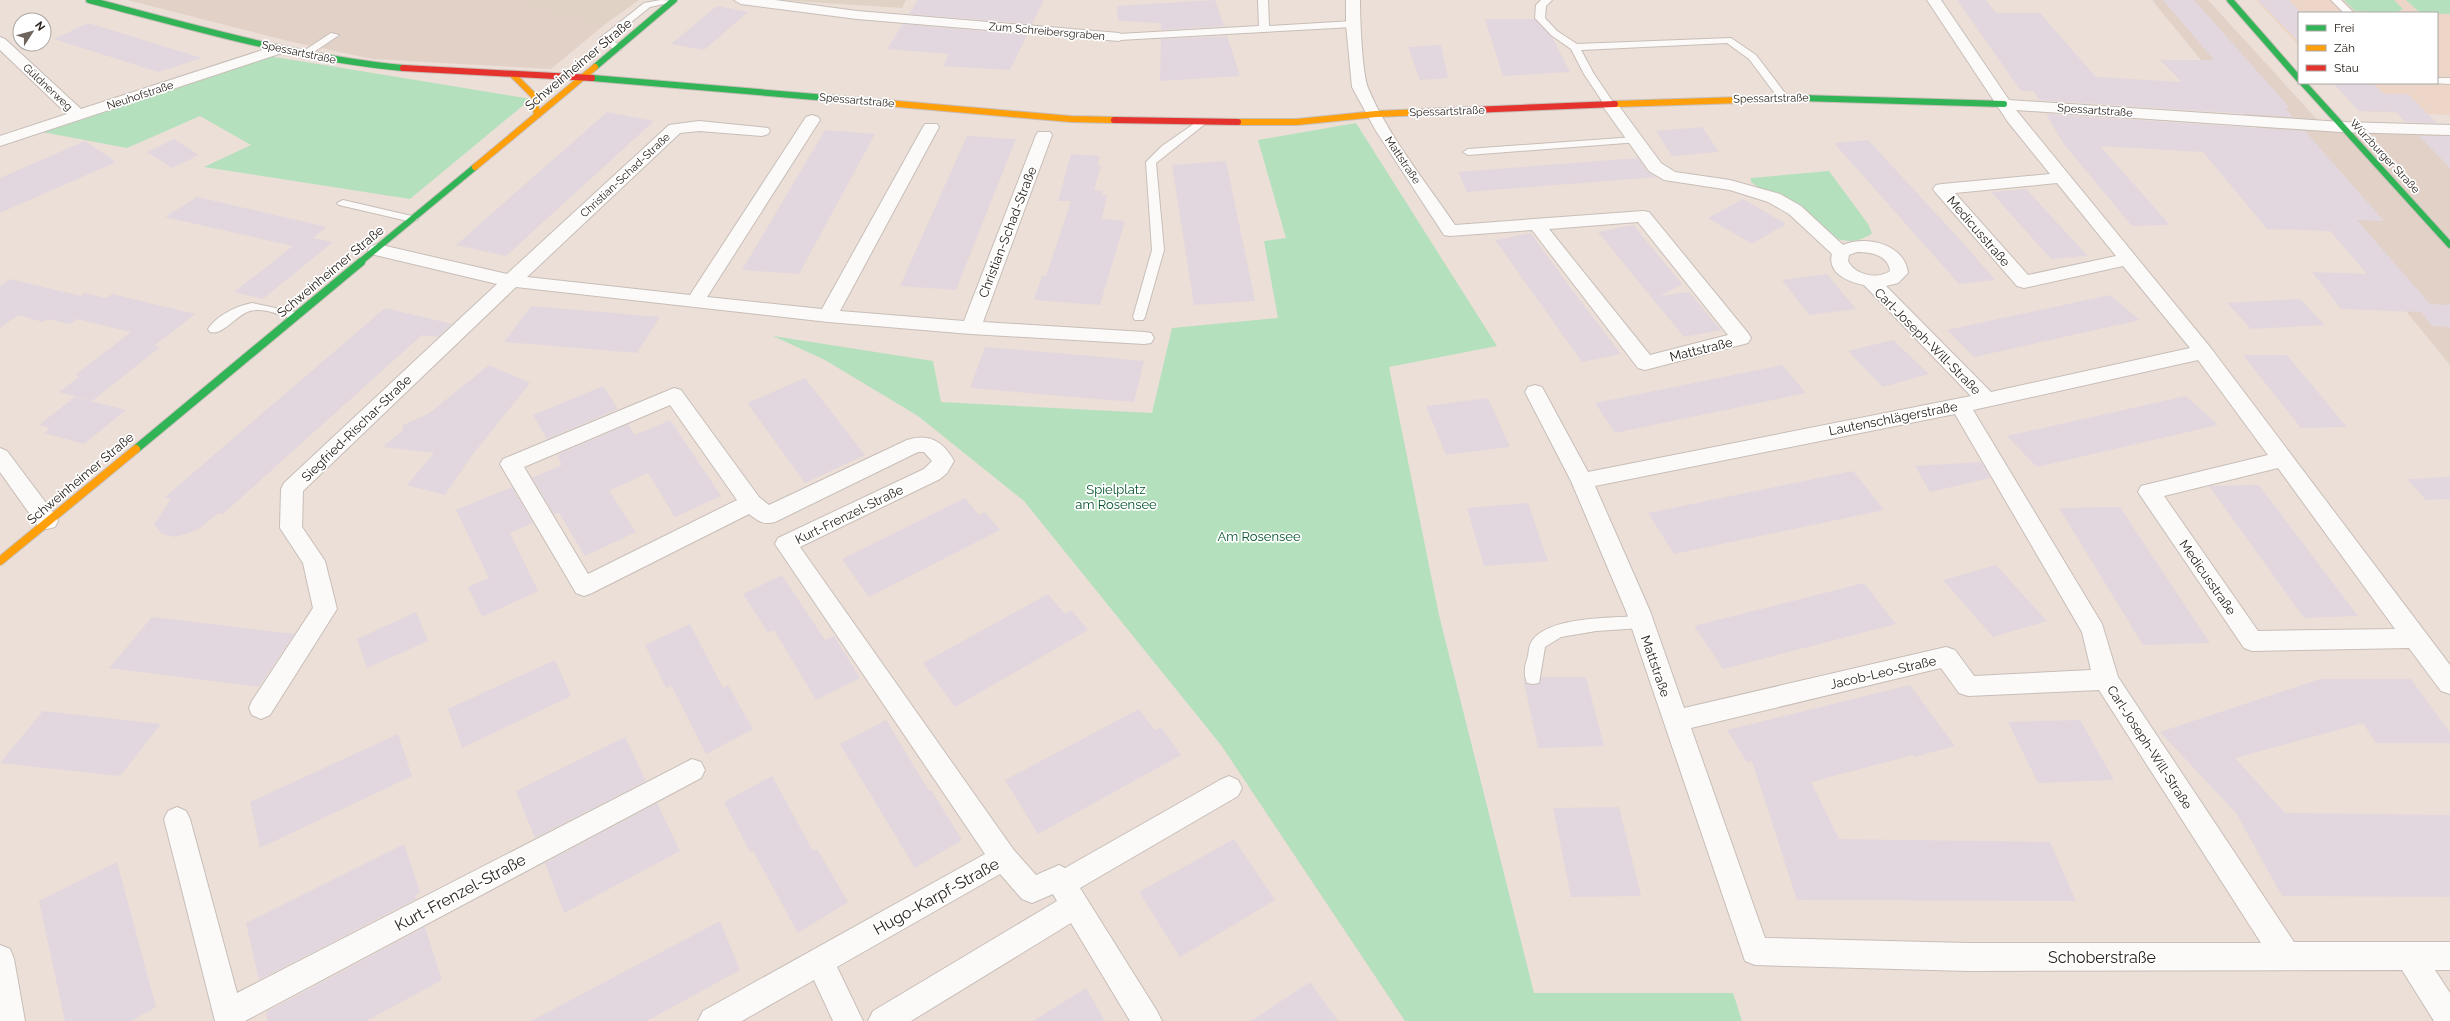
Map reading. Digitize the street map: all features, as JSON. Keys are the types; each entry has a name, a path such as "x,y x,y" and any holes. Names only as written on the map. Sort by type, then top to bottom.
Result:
{"street":[{"name":"Spessartstraße","path":"89,0 280,49 370,66 513,76 582,77 1071,119 1201,122 1297,122 1376,114 1610,105 1783,96 2004,104 2340,127 2450,130"},
{"name":"Zum Schreibersgraben","path":"740,0 857,15 1119,37"},
{"name":"Mattstraße","path":"1353,0 1360,88 1376,114 1384,131 1450,231 1643,216 1741,338 1645,363 1537,225"},
{"path":"1934,0 2004,104 2060,178 2129,259 2203,352 2450,684"},
{"path":"2230,0 2298,78"},
{"name":"Schweinheimer Straße","path":"0,561 377,250 673,1"},
{"name":"Güldnerweg","path":"0,42 78,115"},
{"name":"Neuhofstraße","path":"0,141 280,49"},
{"path":"513,76 535,94 538,102 537,114"},
{"name":"Würzburger Straße","path":"2304,84 2340,127 2450,245"},
{"path":"1610,105 1655,167 1662,173 1670,176 1731,184 1766,195 1789,206 1804,218 1825,240 1841,252"},
{"path":"696,301 812,120"},
{"name":"Christian-Schad-Straße","path":"510,281 675,128 699,126 762,131"},
{"path":"828,316 931,127"},
{"name":"Christian-Schad-Straße","path":"971,328 1044,135"},
{"name":"Medicusstraße","path":"2060,178 1942,189 2024,282 2129,259"},
{"name":"Carl-Joseph-Will-Straße","path":"1854,246 1874,248 1891,256 1897,262 1899,273 1896,278 1884,282 1870,282 1860,279 1843,269 1839,263 1841,252 1854,246"},
{"path":"377,250 510,281 828,316 971,328 1144,338"},
{"name":"Siegfried-Rischar-Straße","path":"261,708 325,609 314,561 291,528 292,489 332,449 510,281"},
{"name":"Carl-Joseph-Will-Straße","path":"1870,282 1987,400"},
{"name":"Lautenschlägerstraße","path":"1582,481 1987,400 2203,352"},
{"name":"Mattstraße","path":"1535,392 1582,481 1641,622 1755,951"},
{"name":"Kurt-Frenzel-Straße","path":"751,503 584,587 511,464 674,395 751,503 766,516 914,445 926,443 939,453 943,461 940,468 932,474 786,544 1003,858"},
{"name":"Carl-Joseph-Will-Straße","path":"1960,405 2094,632 2106,680 2286,956"},
{"path":"0,456 47,521"},
{"name":"Medicusstraße","path":"2282,458 2149,492 2252,641 2415,638"},
{"name":"Jacob-Leo-Straße","path":"1675,721 1946,657 1968,686 2106,680"},
{"name":"Kurt-Frenzel-Straße","path":"176,819 229,1017 692,770"},
{"path":"883,1021 1229,788"},
{"name":"Hugo-Karpf-Straße","path":"713,1021 1003,858 1032,890 1059,878 1069,895"},
{"path":"1069,895 1147,1021"},
{"name":"Schoberstraße","path":"1755,951 1968,957 2450,956"},
{"path":"2410,956 2450,1020"},
{"path":"0,959 10,1021"},
{"path":"820,961 848,1021"}],"lane":[{"path":"1263,0 1264,28"},
{"path":"1547,0 1541,5 1540,18 1554,33 1575,47 1589,74 1610,105"},
{"path":"2336,0 2348,12"},
{"path":"618,48 604,39 647,5 673,1"},
{"name":"Zum Schreibersgraben","path":"1119,37 1354,24"},
{"path":"304,54 334,35"},
{"path":"1575,47 1728,40 1742,45 1750,53 1783,96"},
{"path":"2438,81 2450,82"},
{"path":"1139,317 1158,250 1151,162 1166,148 1201,122"},
{"path":"1468,152 1635,140"},
{"path":"343,203 412,219"},
{"path":"214,329 239,309 250,306 296,316"},
{"path":"1533,678 1532,670 1538,644 1557,631 1596,625 1641,622"}],"shaded area":[{"path":"127,0 519,0 524,4 604,25 551,69 373,59 292,42"},
{"path":"519,0 639,0 604,25 524,4"},
{"path":"777,0 906,0 902,8"},
{"path":"2152,0 2208,0 2324,127 2450,133 2450,365"},
{"path":"2256,0 2450,0 2450,115 2359,111 2335,84 2438,84 2438,12 2298,12 2298,45"}],"green space":[{"path":"2344,0 2394,0 2403,9 2397,12 2355,11"},
{"path":"2406,0 2450,0 2450,14 2438,14 2438,12 2419,12"},
{"path":"269,56 531,99 410,199 204,167 251,145 200,116 127,148 42,132"},
{"name":"Am Rosensee","path":"1356,123 1497,346 1389,367 1439,615 1534,993 1733,993 1742,1021 1405,1021 1221,745 1024,501 918,416 825,360 773,336 933,361 941,402 1152,413 1172,328 1278,318 1264,241 1286,238 1258,140"},
{"path":"1829,171 1868,224 1872,233 1867,237 1846,241 1829,236 1751,182 1751,178"}],"building":[{"path":"918,0 1044,0 1032,24 909,14"},
{"path":"1215,0 1224,26 1161,30 1161,23 1118,21 1117,6"},
{"path":"1957,0 1986,0 1996,13 2040,13 2096,77 2182,82 2160,60 2214,60 2163,0 2194,0 2290,108 2285,108 2293,117 2039,100 2034,91 2021,91"},
{"path":"2258,0 2289,0 2299,10 2298,41"},
{"path":"717,6 748,12 704,50 671,44"},
{"path":"1485,19 1534,19 1552,37 1570,72 1503,76"},
{"path":"88,23 202,58 158,72 54,39"},
{"path":"903,24 1027,35 1010,70 943,66 949,54 887,49"},
{"path":"1227,36 1240,76 1160,81 1161,39"},
{"path":"1441,45 1448,78 1420,80 1408,47"},
{"path":"2334,84 2374,84 2384,94 2408,94 2437,123 2405,122 2396,112 2359,111"},
{"path":"607,112 654,121 506,256 456,245"},
{"path":"2046,114 2305,131 2384,221 2357,220 2430,304 2450,305 2450,327 2432,326 2421,312 2341,309 2312,272 2367,274 2330,231 2267,229 2203,152 2100,146 2170,225 2132,226 2063,143"},
{"path":"1702,127 1719,152 1672,156 1656,131"},
{"path":"825,130 875,134 799,274 742,270"},
{"path":"967,136 1016,139 956,290 900,286"},
{"path":"2419,136 2450,136 2450,168"},
{"path":"174,139 199,155 172,168 147,152"},
{"path":"1868,140 1965,245 1995,280 1959,284 1834,143"},
{"path":"85,141 116,162 0,213 0,178"},
{"path":"1071,154 1100,156 1097,165 1101,165 1094,190 1103,191 1102,195 1107,195 1102,219 1125,221 1100,305 1034,300 1042,276 1046,276 1071,201 1058,201"},
{"path":"1638,158 1648,172 1657,177 1467,192 1458,172"},
{"path":"1226,161 1255,301 1194,305 1172,165"},
{"path":"2026,189 2088,256 2051,259 1991,192"},
{"path":"197,197 327,227 313,238 333,242 263,299 234,292 293,246 165,217"},
{"path":"1743,199 1786,224 1752,244 1708,218"},
{"path":"1633,225 1682,284 1660,296 1689,292 1721,330 1684,337 1598,232"},
{"path":"1531,233 1621,354 1582,362 1495,240"},
{"path":"1827,274 1856,309 1809,315 1782,280"},
{"path":"10,279 81,296 84,293 106,298 112,294 195,314 154,346 160,347 92,401 59,392 80,376 75,375 131,332 77,319 70,324 47,319 43,322 18,315 0,328 0,286"},
{"path":"2110,295 2140,320 1974,357 1947,330"},
{"path":"2300,299 2325,325 2251,329 2227,303"},
{"path":"531,306 660,317 637,353 504,342"},
{"path":"385,308 452,324 438,337 422,335 223,514 219,513 200,528 189,533 175,537 162,534 154,524 171,499 165,497"},
{"path":"1893,340 1929,374 1883,387 1848,351"},
{"path":"985,347 1144,361 1134,402 970,388"},
{"path":"2243,355 2287,355 2347,427 2301,428"},
{"path":"489,365 530,383 473,454 445,495 407,485 434,453 383,447 403,430 403,425 428,414"},
{"path":"1782,365 1806,393 1615,433 1595,403"},
{"path":"805,378 865,455 805,483 747,403"},
{"path":"603,386 618,409 547,439 533,415"},
{"path":"2186,396 2218,425 2037,467 2007,436"},
{"path":"75,397 126,410 84,444 44,433 50,428 39,425"},
{"path":"1488,398 1510,447 1446,455 1426,406"},
{"path":"670,420 721,496 675,517 648,473 609,491 636,532 585,556 559,513 554,514 532,478 562,465 557,455 628,424 635,435"},
{"path":"1981,462 1990,478 1930,492 1915,466"},
{"path":"1853,471 1884,510 1674,554 1648,513"},
{"path":"2450,477 2450,499 2426,500 2407,479"},
{"path":"2259,485 2358,616 2304,618 2209,486"},
{"path":"512,487 533,523 510,533 538,591 482,617 468,587 489,578 456,510"},
{"path":"965,498 979,515 985,512 1000,530 869,597 842,559"},
{"path":"1528,503 1548,561 1484,566 1467,508"},
{"path":"2120,507 2210,643 2143,645 2059,508"},
{"path":"1996,565 2047,621 1993,637 1943,580"},
{"path":"782,575 825,640 834,636 860,678 816,700 774,630 768,633 743,594"},
{"path":"1864,583 1896,624 1723,669 1694,626"},
{"path":"1048,594 1065,614 1071,610 1088,630 955,707 923,663"},
{"path":"416,612 428,641 367,668 357,639"},
{"path":"152,617 294,634 259,687 109,668"},
{"path":"690,624 723,688 728,685 753,729 706,754 671,685 666,688 645,645"},
{"path":"555,660 571,696 462,748 448,709"},
{"path":"1541,677 1586,677 1604,746 1538,748 1523,678 1527,684 1533,685 1540,684"},
{"path":"2320,679 2411,679 2450,733 2450,743 2376,743 2363,723 2235,758 2285,813 2450,815 2450,897 2282,896 2236,813 2160,732"},
{"path":"1910,685 1955,746 1914,757 1913,755 1811,782 1839,839 2050,842 2076,901 1797,900 1752,761 1747,762 1727,730"},
{"path":"1139,709 1155,730 1161,727 1181,755 1038,834 1005,780"},
{"path":"43,711 161,724 120,776 0,763"},
{"path":"886,720 929,791 931,790 962,840 915,868 840,744"},
{"path":"2080,720 2114,780 2038,783 2008,722"},
{"path":"398,734 412,776 260,848 250,802"},
{"path":"625,737 646,781 535,838 516,791"},
{"path":"772,776 813,851 817,849 848,902 798,933 753,851 750,852 724,802"},
{"path":"657,803 680,851 564,913 545,863"},
{"path":"1619,807 1641,896 1571,897 1553,808"},
{"path":"1234,839 1275,900 1180,957 1139,892"},
{"path":"404,844 420,892 415,895 416,899 259,980 246,923"},
{"path":"117,862 156,1007 131,1021 65,1021 39,901"},
{"path":"720,921 740,970 647,1021 531,1021"},
{"path":"425,927 442,980 366,1021 268,1021 266,1012"},
{"path":"1310,982 1338,1021 1251,1021"},
{"path":"1086,988 1105,1021 1033,1021"}],"traffic: fast":[{"path":"89,0 284,50 363,64 403,68"},
{"path":"595,67 674,0"},
{"path":"2230,0 2298,78"},
{"path":"592,78 887,103"},
{"path":"2304,84 2450,245"},
{"path":"1801,98 2004,104"},
{"path":"136,449 475,167"}],"traffic: slow":[{"path":"475,167 595,67"},
{"path":"513,75 534,96 537,115"},
{"path":"1615,104 1801,98"},
{"path":"887,103 1071,119 1114,120"},
{"path":"1238,122 1297,122 1376,114 1424,112"},
{"path":"0,561 136,449"}],"traffic: jam":[{"path":"403,68 592,78"},
{"path":"1424,112 1615,104"},
{"path":"1114,120 1238,122"}],"park label":[{"name":"Spielplatz am Rosensee","path":"1116,496"}]}
